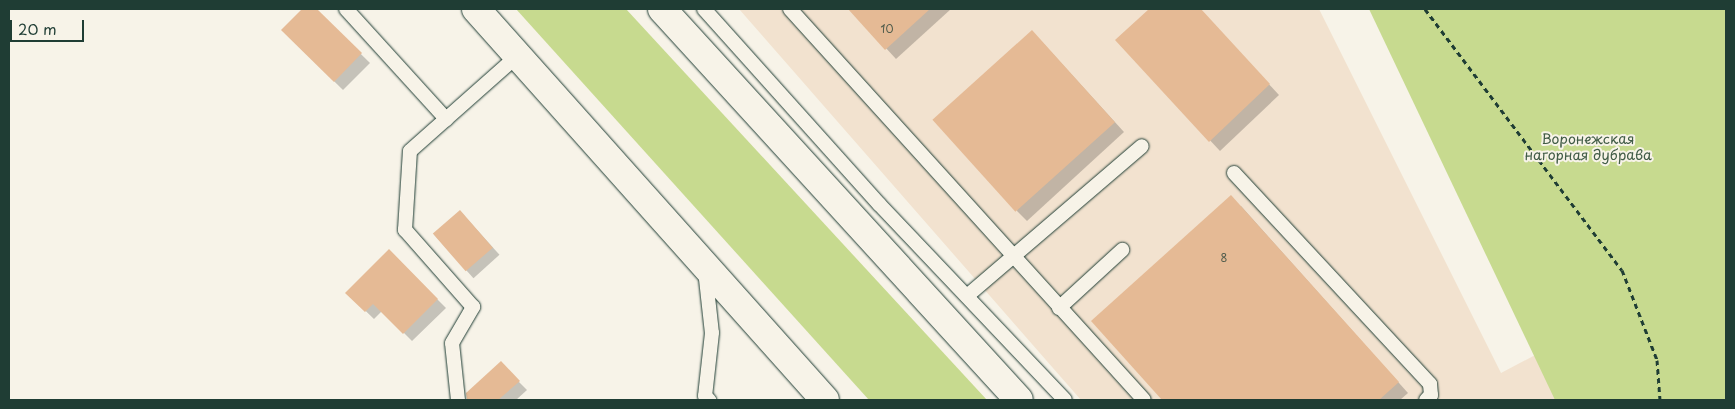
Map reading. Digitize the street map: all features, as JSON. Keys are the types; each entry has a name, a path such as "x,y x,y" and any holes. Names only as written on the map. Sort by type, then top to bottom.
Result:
{"highway":[{"path":"476,9 826,400"},
{"path":"662,9 1019,400"}],"lane":[{"path":"346,9 446,119"},
{"path":"704,9 878,204 1064,400"},
{"path":"790,9 1012,258 1144,400"},
{"path":"458,400 452,343 474,307 406,230 410,151 518,55"},
{"path":"967,296 1142,146"},
{"path":"1234,173 1430,384 1430,395 1426,400"},
{"path":"1059,308 1122,250"},
{"path":"705,264 712,333 705,396 709,400"}],"path":[{"path":"1425,9 1622,270 1657,360 1660,400"}],"shaded area":[{"path":"739,9 1319,9 1501,373 1539,353 1565,400 1081,400"}],"green space":[{"path":"516,9 626,9 987,400 869,400"},
{"name":"Воронежская нагорная дубрава","path":"1369,9 1726,9 1726,400 1555,400"}],"building":[{"path":"302,9 317,9 362,53 334,82 281,30"},
{"path":"848,9 930,9 885,50"},
{"path":"1149,9 1201,9 1270,84 1209,142 1115,40"},
{"path":"1032,30 1115,122 1015,212 932,120"},
{"path":"1231,195 1399,382 1379,400 1162,400 1091,321"},
{"path":"460,210 493,248 466,271 433,234"},
{"path":"389,249 438,299 403,334 373,304 365,312 345,293"},
{"path":"501,361 520,381 498,400 467,400 466,393"}]}
